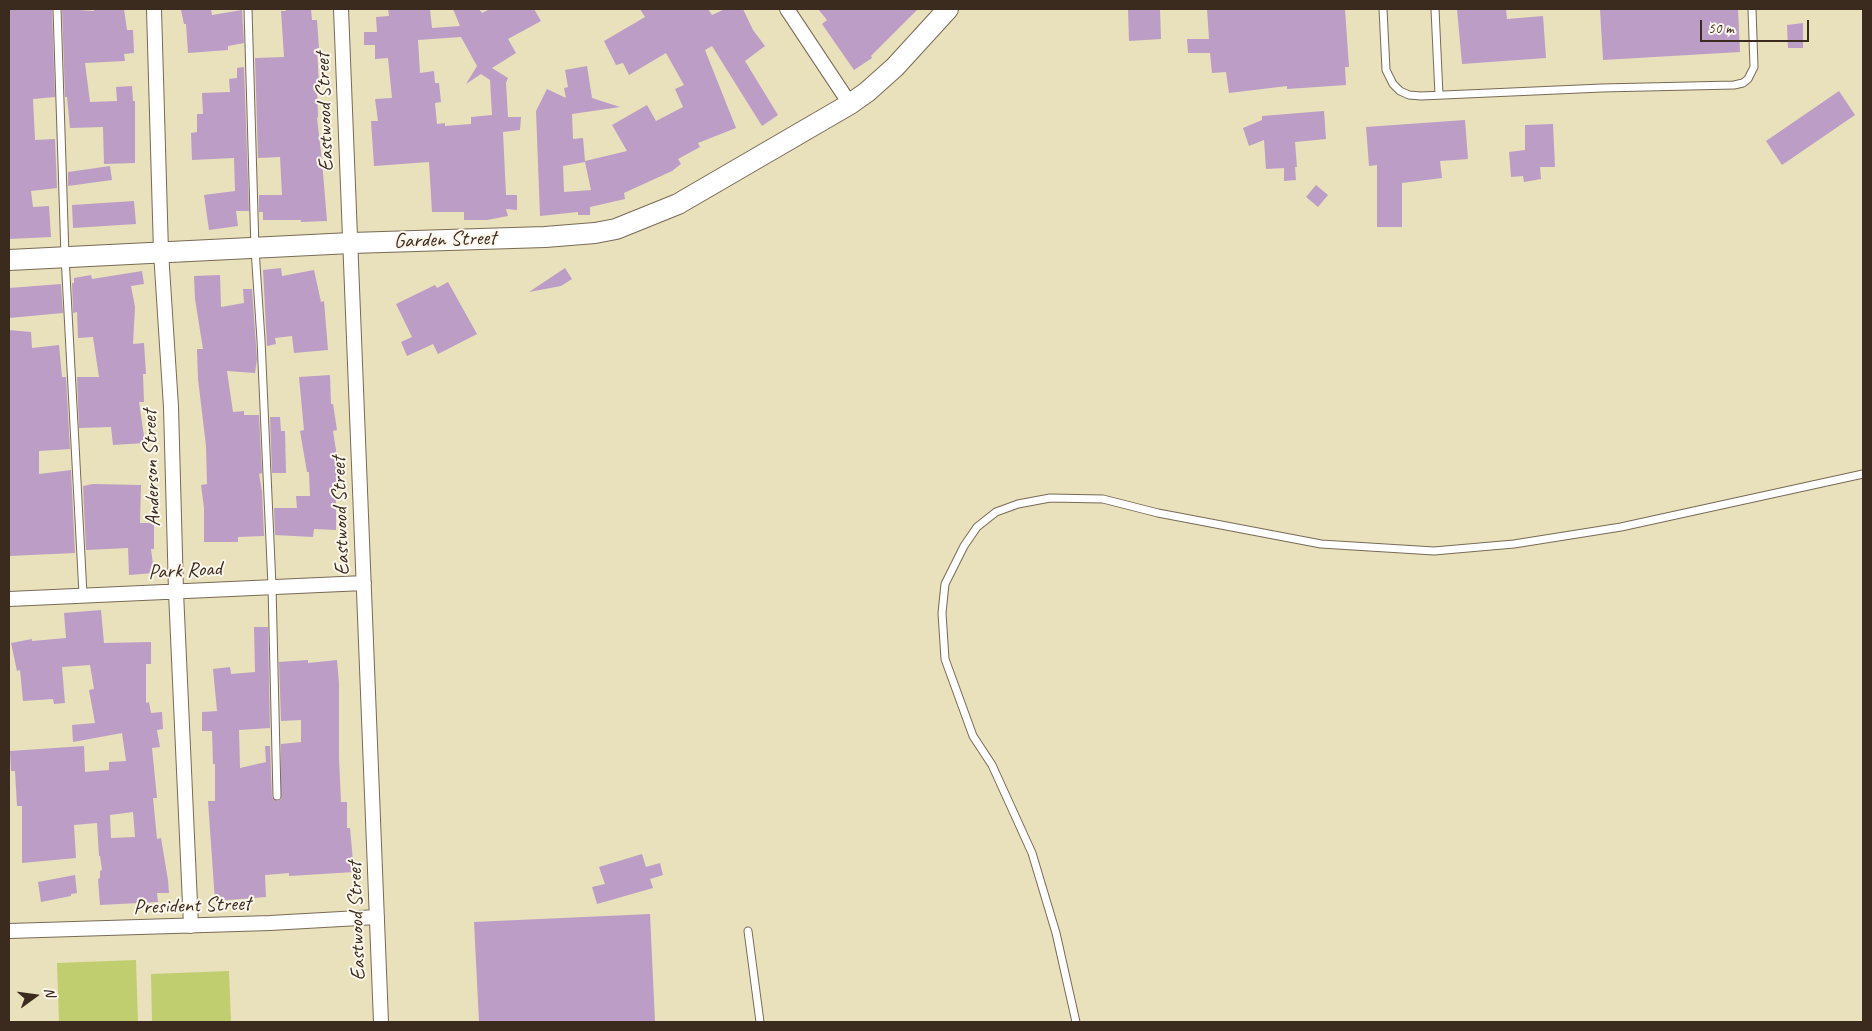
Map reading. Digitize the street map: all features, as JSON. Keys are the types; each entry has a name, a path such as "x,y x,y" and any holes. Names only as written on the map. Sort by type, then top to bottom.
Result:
{"street":[{"name":"Anderson Street","path":"154,9 161,252 170,407 191,926"},
{"name":"Eastwood Street","path":"341,9 381,1022"},
{"path":"787,9 850,104"},
{"name":"Garden Street","path":"9,260 351,243 545,237 616,229 678,204 850,104 874,87 895,67 948,9"},
{"name":"Park Road","path":"9,599 83,594 176,592 364,583"},
{"name":"President Street","path":"9,931 191,926 377,917"}],"lane":[{"path":"58,9 65,256 83,594"},
{"path":"248,9 255,249 272,586 277,796"},
{"path":"1383,9 1386,70 1393,84 1400,91 1409,95 1734,85 1743,83 1748,79 1754,67 1752,9"},
{"path":"1435,9 1439,95"},
{"path":"1076,1022 1056,933 1032,853 992,765 973,736 945,659 942,613 945,584 964,546 977,527 996,512 1018,504 1050,498 1103,499 1158,514 1321,544 1434,551 1514,544 1622,527 1863,474"},
{"path":"748,931 760,1022"}],"green space":[{"path":"136,960 138,1022 59,1022 57,963"},
{"path":"229,971 231,1022 152,1022 151,974"}],"building":[{"path":"9,9 52,9 55,97 33,99 35,140 55,139 57,188 31,191 33,207 49,206 51,237 9,239"},
{"path":"62,9 94,11 94,9 124,9 127,30 133,30 134,53 124,54 125,61 85,63 90,102 117,101 116,87 132,86 133,101 135,101 135,163 104,164 103,127 70,128 67,97 65,97"},
{"path":"211,9 212,15 242,10 244,43 228,46 228,50 188,53 186,24 184,24 181,10"},
{"path":"286,9 311,9 312,20 317,20 319,85 317,85 317,118 327,221 263,220 263,212 259,212 259,195 282,195 280,157 258,158 255,58 284,57 281,11 286,11"},
{"path":"388,9 430,9 432,28 460,26 453,9 479,9 482,13 490,9 534,9 541,21 508,39 516,53 492,68 508,78 506,83 508,117 521,117 520,130 503,132 506,195 517,195 517,210 506,209 508,216 487,220 464,220 464,212 432,212 429,162 374,166 371,121 378,121 375,99 392,98 388,58 375,59 375,45 364,45 364,32 377,32 376,17 389,16","holes":["461,37 477,66 466,84 481,74 490,80 492,115 471,117 471,124 445,126 445,123 437,124 435,103 441,102 439,83 435,83 434,71 420,73 418,40"]},
{"path":"640,9 708,9 712,15 725,9 743,9 753,30 765,46 745,61 778,115 762,126 712,46 705,50 736,128 698,143 700,147 678,159 681,164 672,171 624,193 625,199 590,207 590,215 578,215 578,212 540,216 536,111 547,89 566,98 564,88 568,87 565,70 587,66 592,98 620,107 572,114 573,139 583,138 585,161 627,151 612,125 647,105 656,121 683,107 675,89 684,85 666,53 629,75 623,63 616,65 604,41 645,17","holes":["585,162 591,190 564,192 563,166"]},
{"path":"818,9 918,9 871,56 872,58 854,70 822,24 827,20"},
{"path":"1128,9 1160,9 1161,39 1129,41"},
{"path":"1207,9 1345,9 1349,67 1345,67 1346,85 1287,89 1287,86 1229,93 1226,72 1212,73 1210,53 1188,53 1187,39 1209,39"},
{"path":"1457,9 1506,9 1507,19 1543,16 1546,58 1462,64"},
{"path":"1600,9 1738,9 1740,52 1603,60"},
{"path":"1803,23 1803,48 1788,48 1787,25"},
{"path":"244,67 249,211 236,211 238,226 209,230 204,195 235,191 234,158 192,160 191,133 197,132 197,114 203,114 202,93 230,92 229,79 237,78 237,68"},
{"path":"1839,91 1855,115 1782,165 1766,141"},
{"path":"1324,111 1326,139 1295,142 1296,180 1284,181 1284,168 1266,169 1264,140 1249,146 1243,128 1262,120 1262,116"},
{"path":"1465,120 1468,159 1440,161 1442,178 1402,183 1402,227 1377,227 1377,165 1369,166 1366,127"},
{"path":"1553,124 1555,167 1540,167 1541,179 1524,182 1523,176 1511,177 1509,152 1525,150 1525,125"},
{"path":"110,166 112,180 68,186 68,172"},
{"path":"1316,185 1328,195 1318,207 1306,197"},
{"path":"134,201 136,224 73,228 72,205"},
{"path":"281,268 282,276 314,270 321,302 324,301 328,350 294,353 292,336 275,338 276,344 267,346 263,270"},
{"path":"565,268 572,279 561,286 529,292"},
{"path":"142,271 144,284 131,286 135,307 133,344 144,343 146,374 143,374 144,402 139,402 145,443 113,445 111,427 79,428 77,377 99,377 93,337 78,338 77,312 73,313 72,283 74,283 74,278 91,275 92,279"},
{"path":"220,275 221,307 244,303 243,289 252,289 257,359 255,373 227,371 233,412 244,411 244,415 259,415 262,473 259,474 262,491 264,536 238,537 238,542 204,542 204,508 201,485 207,484 206,446 198,379 197,349 203,349 195,299 194,276"},
{"path":"448,282 477,334 438,354 433,344 407,356 401,342 412,337 396,304 435,285 437,288"},
{"path":"61,284 63,313 9,318 9,288"},
{"path":"9,330 31,332 32,348 59,345 62,377 66,377 70,449 39,451 39,474 71,470 75,553 9,556"},
{"path":"330,375 331,404 333,404 337,430 333,431 338,463 336,530 314,529 313,537 275,535 274,508 297,508 296,496 310,496 309,472 307,472 300,431 304,430 299,377"},
{"path":"270,417 280,417 281,431 285,431 286,473 272,473"},
{"path":"93,484 141,485 140,523 154,523 154,549 151,549 154,573 129,575 128,548 86,550 83,486"},
{"path":"101,610 104,643 151,642 151,664 146,664 146,703 149,702 151,713 162,712 163,729 157,730 160,747 152,748 157,798 153,798 157,839 161,838 169,893 157,893 158,902 100,905 98,879 102,870 99,856 97,823 74,825 76,858 22,863 22,806 17,806 15,771 11,771 10,751 84,746 85,772 109,770 109,762 126,761 122,733 73,742 72,725 95,723 89,690 94,689 90,665 62,667 65,703 54,704 53,699 23,701 20,670 17,671 11,643 32,639 32,641 66,638 64,613","holes":["133,812 135,837 111,838 110,815"]},
{"path":"254,627 268,627 270,728 239,730 240,768 266,762 265,746 270,746 272,797 277,801 281,799 281,744 301,742 301,720 281,721 279,662 308,660 308,663 337,660 341,802 347,802 347,828 350,828 354,872 289,876 289,873 265,875 266,897 215,901 208,801 215,801 215,764 213,764 212,731 202,731 202,712 217,711 213,669 230,667 231,674 255,672"},
{"path":"642,854 646,867 660,863 663,875 650,879 653,888 597,904 592,887 605,884 599,867"},
{"path":"75,875 77,893 41,902 38,882"},
{"path":"650,914 655,1022 479,1022 474,922"}]}
